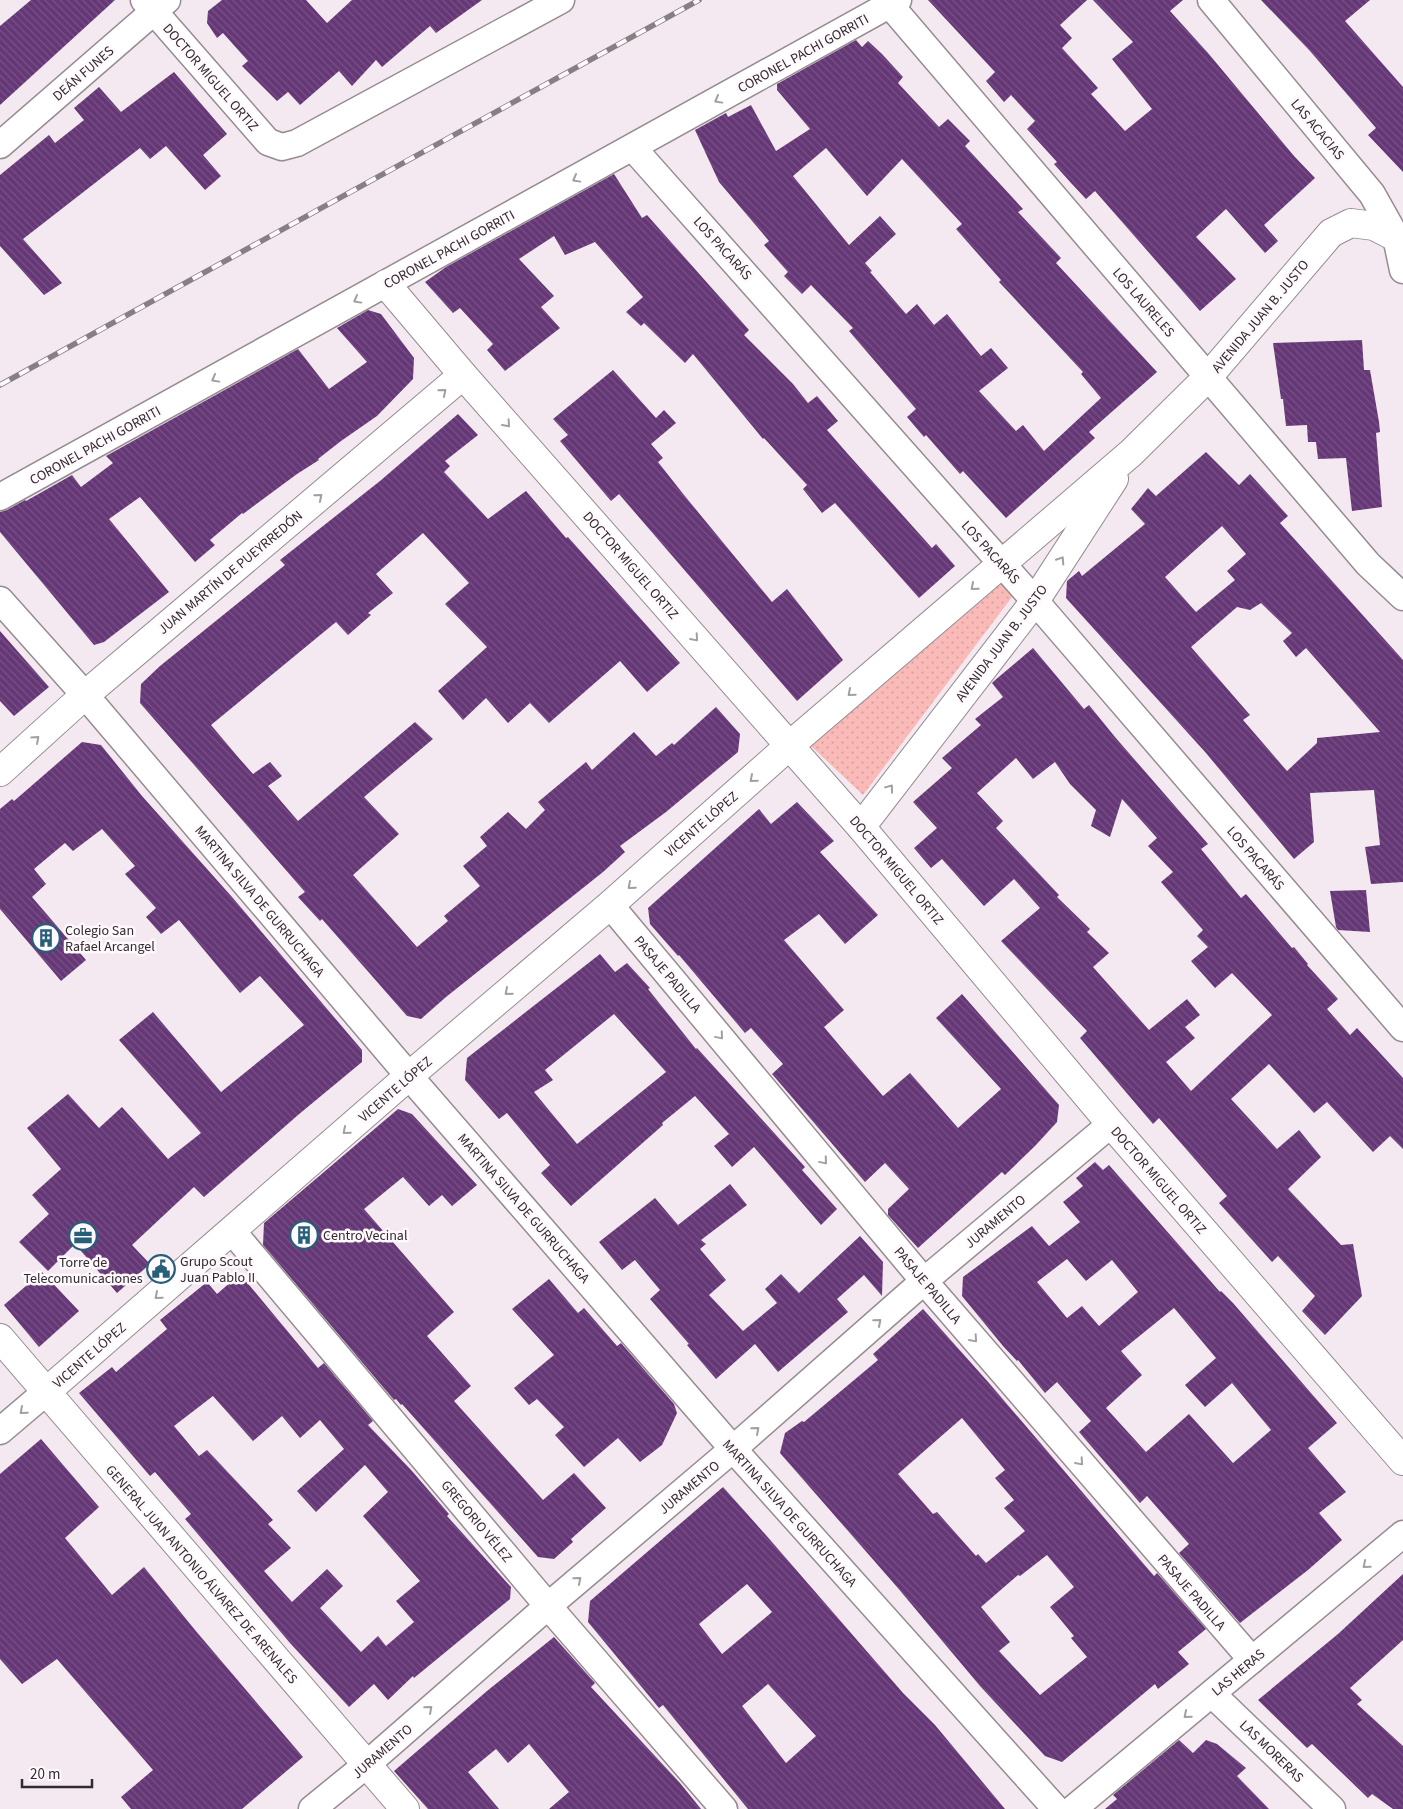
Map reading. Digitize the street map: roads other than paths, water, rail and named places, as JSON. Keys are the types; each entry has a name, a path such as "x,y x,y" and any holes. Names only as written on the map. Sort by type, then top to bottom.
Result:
{"street":[{"name":"DOCTOR MIGUEL ORTIZ","path":"155,4 268,142 282,147 297,143 560,0"},
{"name":"LAS ACACIAS","path":"1210,0 1372,194 1400,239 1403,270"},
{"name":"CORONEL PACHI GORRITI","path":"0,497 894,2"},
{"name":"LOS LAURELES","path":"894,2 1208,377 1368,564 1403,597"},
{"name":"DEÁN FUNES","path":"0,145 155,4"},
{"name":"LOS PACARÁS","path":"633,148 1034,600 1403,1028"},
{"name":"AVENIDA JUAN B. JUSTO","path":"789,746 1131,453 1208,377 1331,233 1351,223 1374,226 1400,239"},
{"name":"DOCTOR MIGUEL ORTIZ","path":"386,284 463,375 861,827 1111,1124 1403,1461"},
{"name":"JUAN MARTÍN DE PUEYRREDÓN","path":"0,772 85,695 463,375"},
{"name":"AVENIDA JUAN B. JUSTO","path":"861,827 1034,600 1131,453"},
{"name":"MARTINA SILVA DE GURRUCHAGA","path":"0,600 85,695 409,1076 733,1449 1056,1809"},
{"name":"VICENTE LÓPEZ","path":"0,1431 409,1076 610,905 789,746"},
{"name":"PASAJE PADILLA","path":"610,905 924,1281 1252,1660"},
{"name":"JURAMENTO","path":"312,1809 366,1765 548,1606 733,1449 924,1281 1111,1124"},
{"name":"GREGORIO VÉLEZ","path":"232,1231 548,1606 724,1809"},
{"name":"GENERAL JUAN ANTONIO ÁLVAREZ DE ARENALES","path":"0,1338 405,1809"},
{"name":"LAS HERAS","path":"1073,1809 1403,1534"},
{"name":"LAS MORERAS","path":"1212,1694 1332,1809"}],"railway":[{"path":"0,385 699,0"}],"place":[{"name":"Colegio San Rafael Arcangel","path":"46,938"},
{"name":"Centro Vecinal","path":"304,1235"},
{"name":"Torre de Telecomunicaciones","path":"83,1236"},
{"name":"Grupo Scout Juan Pablo II","path":"161,1269"}]}
